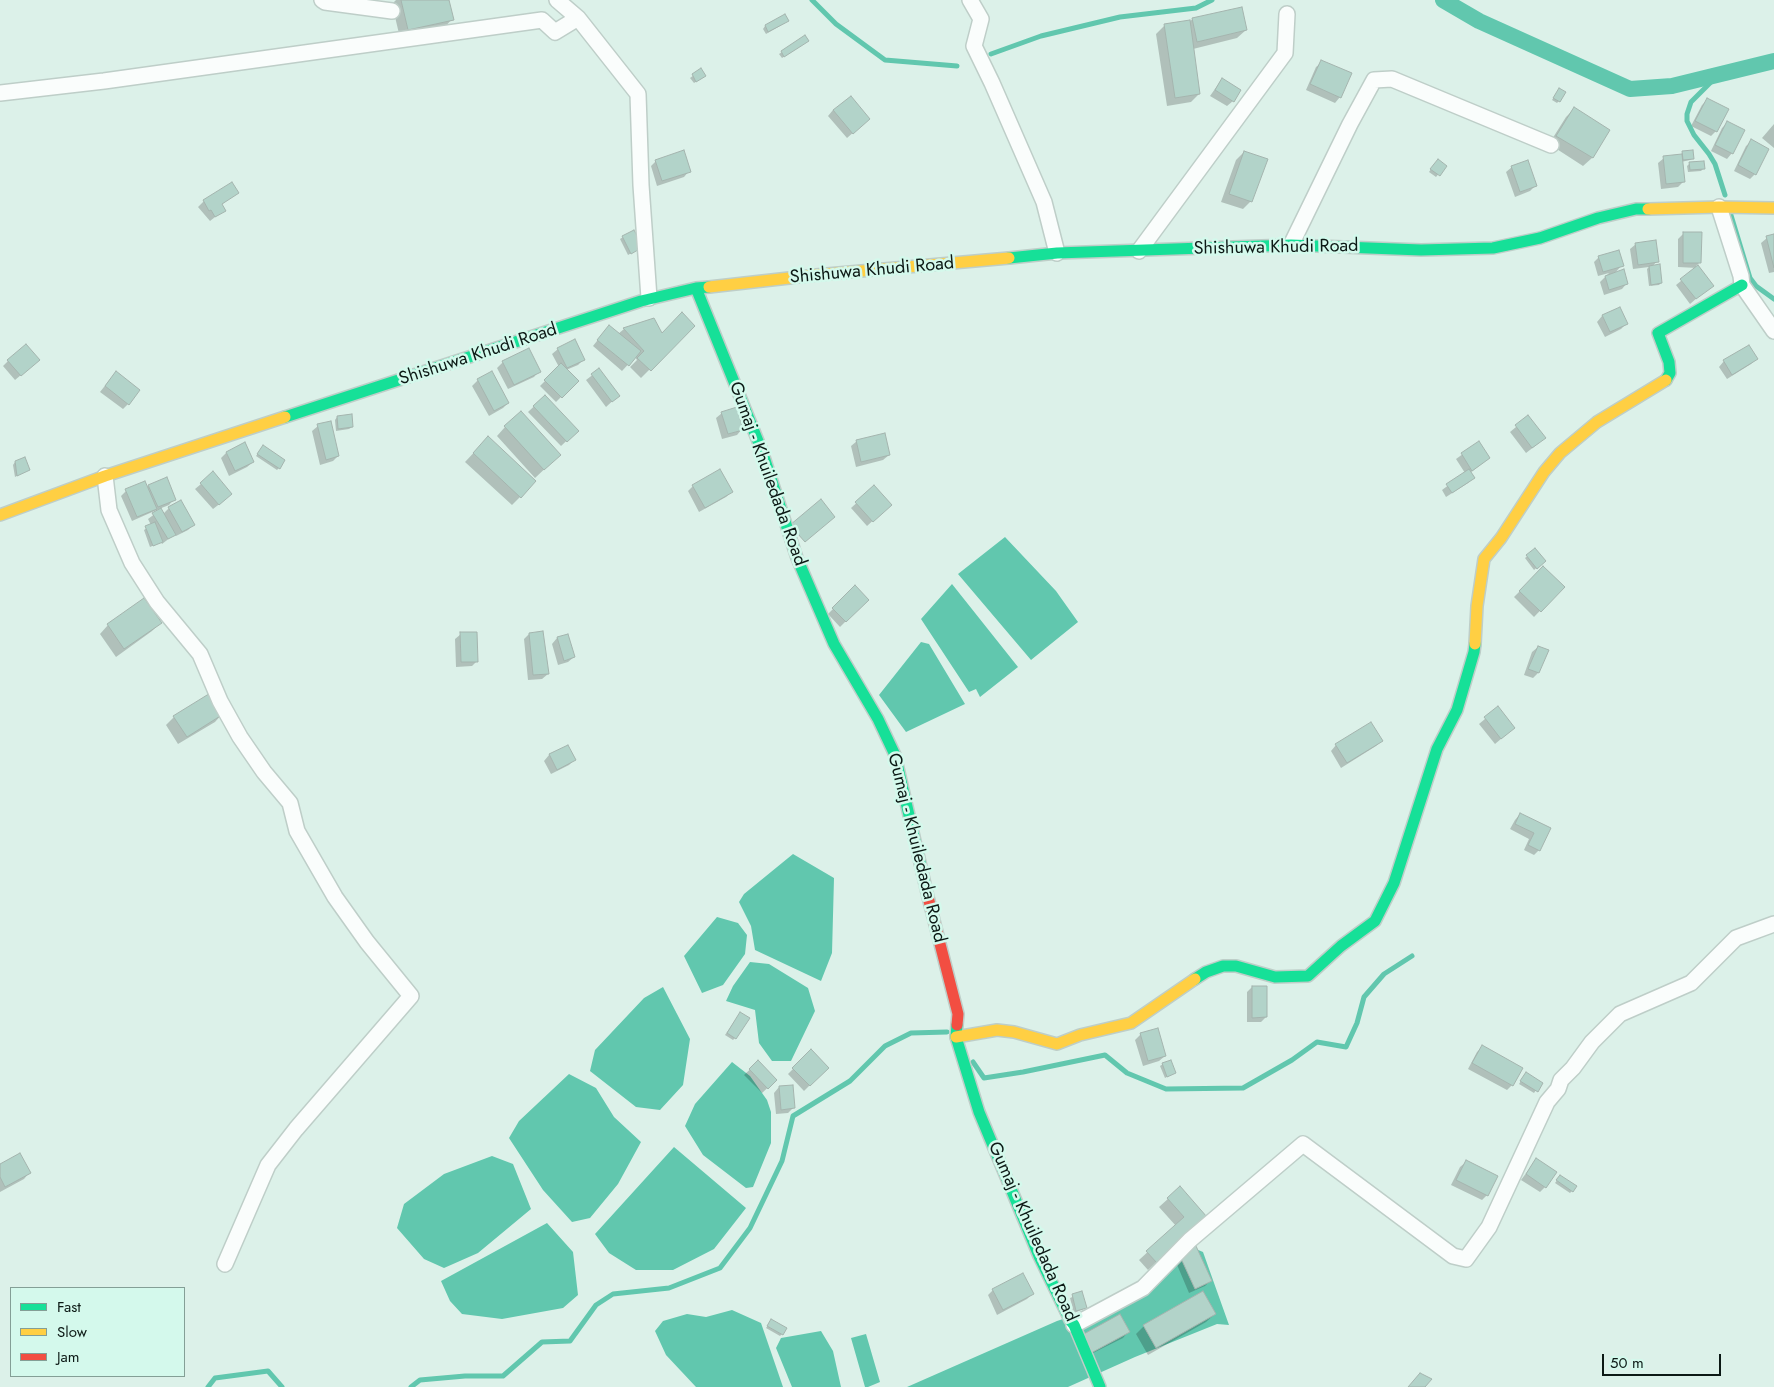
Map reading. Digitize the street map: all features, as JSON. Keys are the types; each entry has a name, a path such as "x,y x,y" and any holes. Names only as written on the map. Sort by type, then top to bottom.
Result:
{"street":[{"path":"322,0 325,2 392,11"},
{"path":"557,0 578,18 638,94 640,185 649,298"},
{"path":"970,0 981,19 974,46 1044,202 1057,253"},
{"path":"1139,251 1285,53 1287,14"},
{"path":"0,92 142,76 542,20 556,32 578,18"},
{"path":"1291,245 1350,124 1374,80 1392,78 1551,145"},
{"path":"1719,207 1741,276 1742,285 1774,331"},
{"name":"Shishuwa Khudi Road","path":"0,515 105,476 649,298 696,288 816,275 941,266 1057,253 1291,245 1421,250 1493,248 1540,238 1598,218 1636,209 1774,208"},
{"path":"956,1037 997,1030 1014,1032 1057,1044 1130,1023 1206,972 1224,966 1236,966 1275,978 1308,976 1342,946 1375,921 1394,883 1437,748 1457,710 1474,652 1477,606 1484,559 1501,538 1544,472 1560,453 1597,422 1665,381 1670,373 1670,362 1658,333 1742,285"},
{"name":"Gumaj - Khuiledada Road","path":"696,288 762,451 800,567 834,644 878,719 895,755 920,868 958,1014 956,1037 979,1112 1039,1256 1074,1325 1100,1387"},
{"path":"105,476 110,510 132,563 157,602 200,654 220,701 240,737 264,772 290,803 297,831 335,897 367,942 411,996 296,1129 268,1165 225,1264"},
{"path":"1074,1325 1143,1288 1190,1240 1303,1144 1453,1256 1466,1258 1489,1226 1547,1102 1558,1089 1561,1080 1592,1042 1620,1014 1691,984 1736,938 1774,924"}],"shaded area":[{"path":"1005,537 1056,591 1078,622 1031,660 958,574"},
{"path":"952,584 1018,667 980,697 976,689 969,692 921,619"},
{"path":"921,642 929,644 965,704 906,732 879,695"},
{"path":"793,854 834,878 832,953 821,981 755,950 751,926 739,902 744,894"},
{"path":"717,917 738,923 747,935 745,954 723,985 702,993 684,956"},
{"path":"750,962 769,964 808,988 815,1011 791,1061 772,1061 759,1043 755,1010 726,1001 733,986"},
{"path":"663,987 690,1039 683,1085 660,1110 636,1107 590,1071 595,1050 644,998"},
{"path":"732,1062 750,1076 767,1100 771,1112 771,1143 753,1187 746,1188 703,1155 685,1126 695,1104"},
{"path":"569,1074 596,1088 614,1117 641,1142 618,1184 590,1218 572,1222 543,1190 509,1138 519,1121"},
{"path":"674,1147 746,1208 714,1249 673,1270 636,1270 609,1253 595,1234"},
{"path":"492,1156 513,1164 531,1209 478,1253 444,1268 424,1259 397,1228 404,1204 444,1174"},
{"path":"547,1223 573,1252 578,1295 563,1308 502,1319 462,1314 450,1301 441,1281"},
{"path":"1184,1244 1203,1252 1229,1325 1217,1324 1135,1357 1068,1387 907,1387 1057,1321 1126,1298"},
{"path":"732,1310 761,1323 783,1387 696,1387 666,1355 655,1331 663,1321 687,1314 706,1317"},
{"path":"821,1331 833,1351 841,1387 792,1387 776,1348 781,1338"},
{"path":"866,1334 880,1382 868,1387 865,1387 851,1338"}],"building":[{"path":"401,0 449,0 454,20 408,30"},
{"path":"1242,7 1247,30 1197,42 1192,18"},
{"path":"785,14 789,21 768,32 765,25"},
{"path":"1190,20 1200,94 1175,98 1164,24"},
{"path":"805,35 809,41 784,57 781,51"},
{"path":"1321,60 1352,73 1341,98 1310,84"},
{"path":"701,68 706,76 696,82 692,74"},
{"path":"1222,78 1241,90 1234,102 1215,90"},
{"path":"1559,88 1566,92 1560,102 1553,98"},
{"path":"851,96 870,119 853,134 833,110"},
{"path":"1707,98 1729,109 1717,132 1695,121"},
{"path":"1574,107 1610,130 1593,158 1556,136"},
{"path":"1727,121 1745,130 1733,154 1715,145"},
{"path":"1751,139 1769,149 1756,175 1738,165"},
{"path":"684,150 691,172 662,181 655,160"},
{"path":"1693,150 1694,159 1683,160 1682,151"},
{"path":"1244,151 1268,159 1252,202 1229,194"},
{"path":"1682,154 1685,182 1666,184 1663,156"},
{"path":"1438,159 1447,166 1440,176 1430,169"},
{"path":"1528,160 1537,186 1520,192 1511,166"},
{"path":"1704,161 1705,169 1690,170 1689,162"},
{"path":"232,182 239,193 222,204 226,211 215,217 203,200"},
{"path":"634,230 643,247 631,254 622,236"},
{"path":"1683,232 1702,232 1701,263 1683,263"},
{"path":"1774,234 1774,268 1766,236"},
{"path":"1656,240 1659,262 1638,265 1635,243"},
{"path":"1619,250 1624,266 1603,272 1598,256"},
{"path":"1660,264 1662,283 1651,285 1649,266"},
{"path":"1698,265 1714,286 1696,299 1680,279"},
{"path":"1624,269 1628,284 1609,290 1605,276"},
{"path":"1620,307 1628,324 1610,332 1602,315"},
{"path":"682,312 695,326 651,371 637,358 644,351 623,328 654,318 662,333"},
{"path":"609,325 641,351 629,366 597,340"},
{"path":"575,339 585,360 567,368 557,348"},
{"path":"26,344 40,360 21,376 7,360"},
{"path":"1749,345 1758,359 1732,375 1723,360"},
{"path":"529,348 541,372 514,385 502,361"},
{"path":"561,363 579,381 562,398 544,380"},
{"path":"599,368 620,396 612,402 591,374"},
{"path":"116,371 140,390 129,405 105,386"},
{"path":"492,371 509,403 494,411 477,379"},
{"path":"545,395 579,431 567,442 533,406"},
{"path":"737,407 743,430 728,434 721,412"},
{"path":"521,411 561,455 544,470 504,426"},
{"path":"352,414 353,427 338,429 337,416"},
{"path":"1528,415 1546,438 1532,448 1515,425"},
{"path":"331,421 339,456 326,460 317,424"},
{"path":"885,433 890,455 861,462 856,440"},
{"path":"488,436 536,481 521,498 473,453"},
{"path":"1479,441 1490,458 1472,471 1461,453"},
{"path":"245,442 254,462 235,471 226,452"},
{"path":"263,445 285,460 280,469 257,454"},
{"path":"25,457 30,470 17,476 15,461"},
{"path":"720,469 733,492 705,508 692,485"},
{"path":"1469,469 1475,478 1452,493 1446,484"},
{"path":"213,471 232,494 219,505 200,483"},
{"path":"167,477 176,500 158,507 148,485"},
{"path":"145,481 157,509 137,517 125,489"},
{"path":"874,485 892,505 873,522 855,502"},
{"path":"821,499 835,517 805,542 790,525"},
{"path":"181,500 195,525 182,532 168,507"},
{"path":"161,508 176,535 168,539 152,513"},
{"path":"155,522 163,542 153,546 145,526"},
{"path":"1535,548 1546,561 1537,569 1526,555"},
{"path":"1543,566 1565,587 1541,612 1519,591"},
{"path":"855,585 869,600 846,622 832,608"},
{"path":"144,598 162,623 124,649 107,624"},
{"path":"543,631 549,674 533,675 529,633"},
{"path":"460,632 477,632 478,662 461,662"},
{"path":"568,634 575,657 564,661 557,637"},
{"path":"1538,646 1549,650 1539,673 1528,669"},
{"path":"212,692 225,713 187,737 173,716"},
{"path":"1498,706 1515,728 1501,739 1484,717"},
{"path":"1371,722 1383,741 1347,763 1335,744"},
{"path":"568,745 576,760 557,770 549,754"},
{"path":"1520,813 1551,828 1540,851 1528,845 1534,833 1515,824"},
{"path":"1252,986 1267,986 1267,1017 1252,1018"},
{"path":"740,1012 750,1018 736,1039 727,1033"},
{"path":"1158,1028 1166,1056 1148,1061 1140,1033"},
{"path":"1482,1045 1523,1068 1513,1086 1472,1063"},
{"path":"811,1049 829,1068 810,1086 792,1068"},
{"path":"758,1060 777,1080 768,1089 749,1069"},
{"path":"1171,1060 1176,1073 1167,1077 1162,1063"},
{"path":"1526,1072 1543,1083 1538,1092 1520,1081"},
{"path":"793,1085 795,1108 781,1110 779,1086"},
{"path":"20,1153 31,1173 5,1187 0,1177 0,1164"},
{"path":"1536,1158 1557,1172 1546,1188 1526,1174"},
{"path":"1466,1160 1498,1176 1488,1196 1456,1180"},
{"path":"1560,1175 1577,1186 1573,1192 1556,1180"},
{"path":"1180,1186 1207,1217 1157,1263 1146,1251 1184,1217 1167,1198"},
{"path":"1196,1246 1212,1281 1195,1289 1179,1254"},
{"path":"1023,1273 1034,1294 1003,1310 992,1289"},
{"path":"1082,1291 1087,1308 1076,1311 1072,1294"},
{"path":"1203,1291 1216,1314 1156,1348 1143,1325"},
{"path":"1120,1314 1130,1332 1091,1353 1082,1335"},
{"path":"771,1319 787,1328 783,1335 767,1326"},
{"path":"1420,1373 1432,1379 1425,1387 1408,1387"}],"waterway":[{"path":"812,0 836,24 885,60 957,66"},
{"path":"991,54 1041,36 1120,17 1196,8 1212,0"},
{"path":"1443,0 1479,21 1630,89 1672,86 1774,61"},
{"path":"1712,76 1711,82 1691,102 1687,121 1694,135 1715,164 1725,195"},
{"path":"1730,212 1750,278 1756,286 1774,299"},
{"path":"973,1062 984,1078 1105,1055 1127,1073 1166,1089 1243,1088 1292,1060 1317,1042 1346,1047 1357,1023 1364,997 1384,974 1412,956"},
{"path":"411,1387 420,1380 465,1376 503,1376 542,1342 570,1341 596,1305 613,1294 669,1288 720,1268 750,1228 782,1161 793,1116 850,1081 885,1046 911,1033 947,1032"},
{"path":"208,1387 215,1378 268,1371 282,1387"}],"traffic: fast":[{"path":"1009,258 1057,253 1291,245 1421,250 1493,248 1540,238 1598,218 1636,209 1648,209"},
{"path":"1666,380 1670,373 1669,362 1658,333 1742,285"},
{"path":"285,417 641,301 696,288 709,287"},
{"path":"696,288 762,451 797,558 834,644 878,719 895,755 928,897"},
{"path":"1195,979 1206,972 1223,966 1236,966 1275,977 1308,976 1341,946 1375,921 1394,883 1437,749 1457,710 1475,644"},
{"path":"957,1025 956,1037 979,1112 1039,1256 1074,1325 1100,1387"}],"traffic: slow":[{"path":"1648,209 1774,208"},
{"path":"709,287 816,275 1009,258"},
{"path":"1475,644 1477,606 1484,559 1501,538 1544,472 1560,453 1597,422 1666,380"},
{"path":"0,515 105,476 285,417"},
{"path":"956,1037 997,1030 1014,1032 1057,1044 1080,1035 1131,1023 1195,979"}],"traffic: jam":[{"path":"928,897 958,1014 957,1025"}]}
